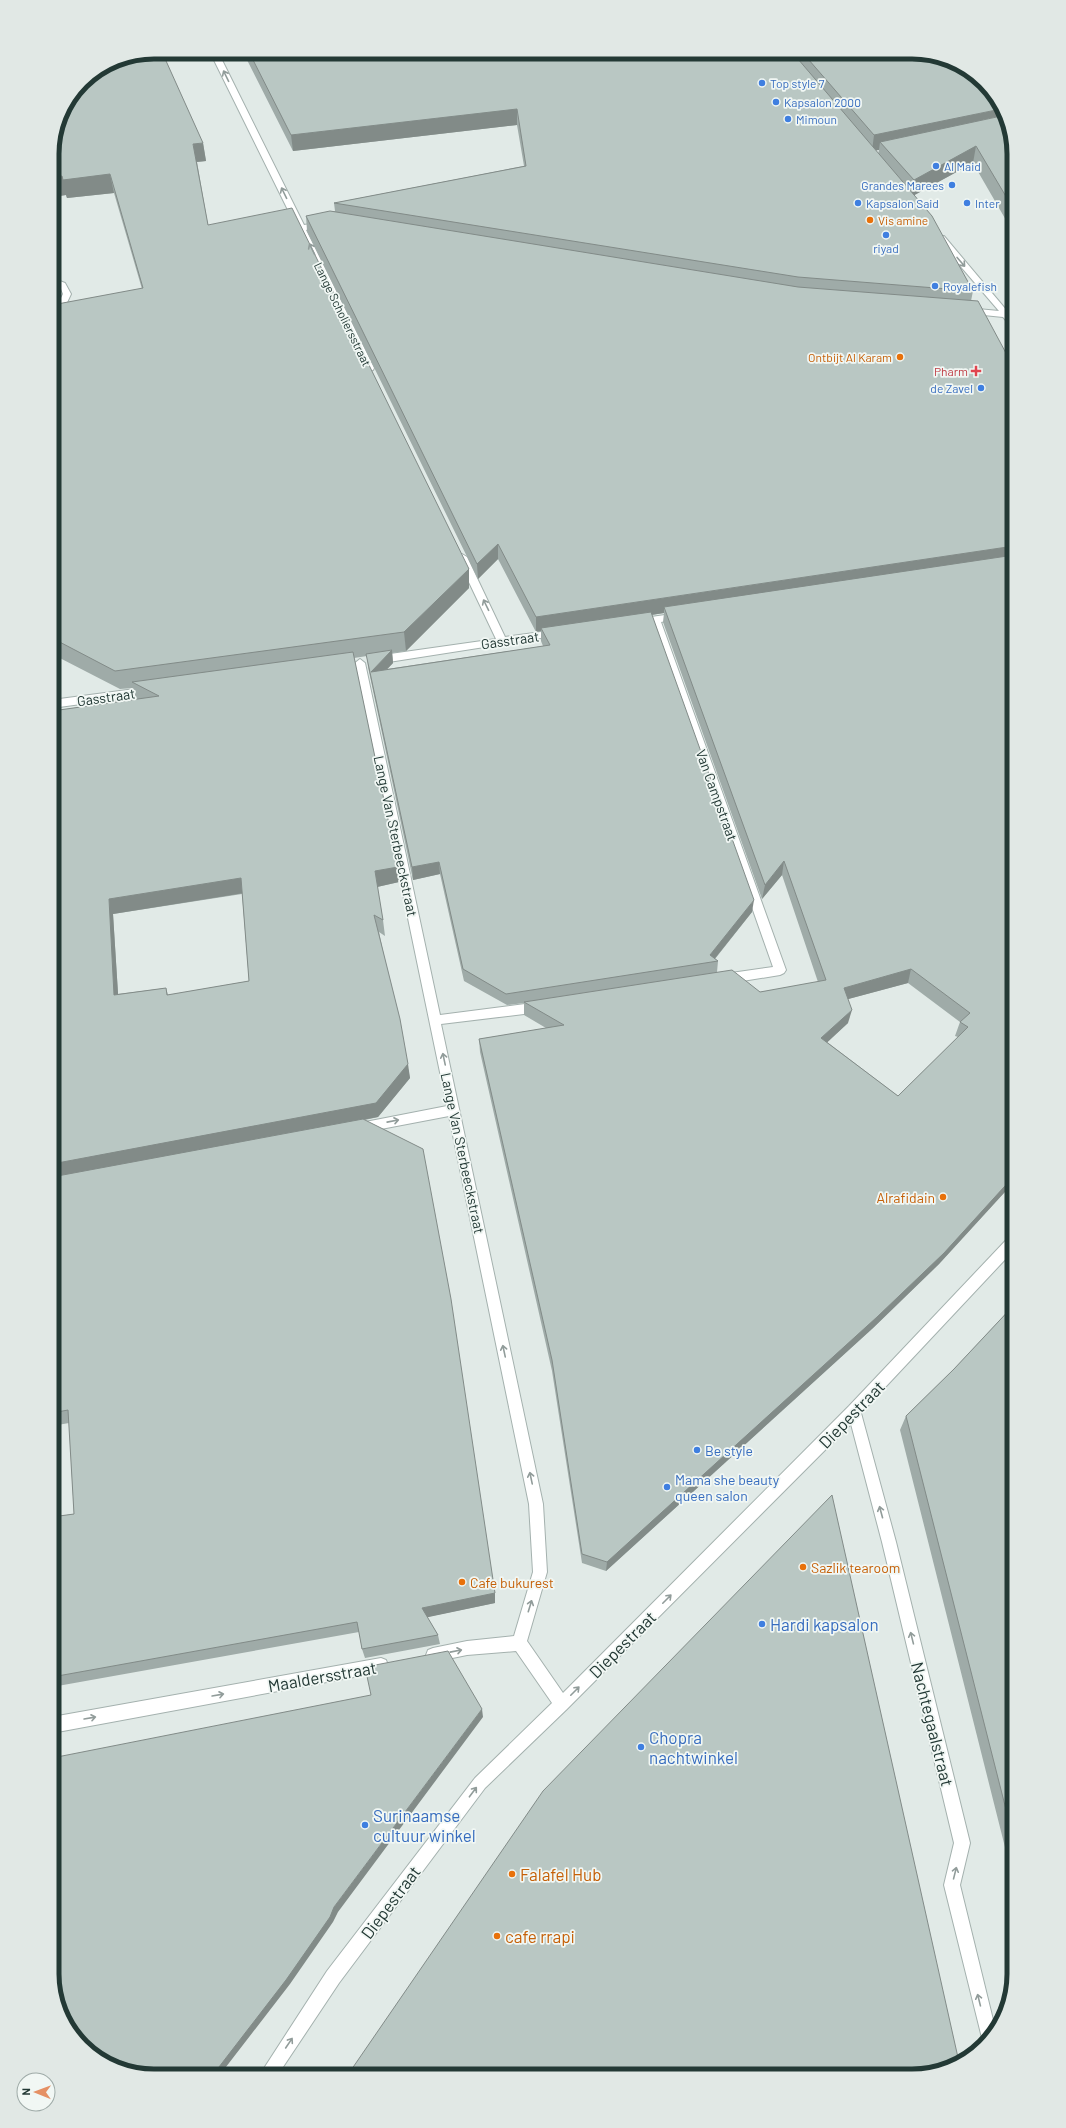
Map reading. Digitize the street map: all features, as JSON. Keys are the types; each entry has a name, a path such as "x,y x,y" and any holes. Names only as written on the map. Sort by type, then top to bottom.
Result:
{"street":[{"name":"Lange Scholiersstraat","path":"217,59 374,378"},
{"path":"301,228 331,222"},
{"path":"936,232 1007,311"},
{"path":"59,283 65,288 67,294 59,308"},
{"path":"960,310 1007,315"},
{"path":"458,549 502,641"},
{"path":"624,624 686,614"},
{"name":"Van Campstraat","path":"655,619 780,970 709,981"},
{"name":"Gasstraat","path":"356,664 563,632"},
{"name":"Lange Van Sterbeeckstraat","path":"356,664 436,1020 536,1504 540,1572 518,1643"},
{"name":"Gasstraat","path":"59,703 162,690"},
{"path":"436,1020 552,1005"},
{"path":"346,1130 454,1110"},
{"name":"Diepestraat","path":"272,2069 333,1977 480,1783 562,1704 854,1411 1007,1248"},
{"name":"Nachtegaalstraat","path":"854,1411 889,1542 962,1843 952,1885 987,2031"},
{"path":"422,1657 467,1648 518,1643 562,1704"},
{"name":"Maaldersstraat","path":"59,1724 399,1662"}],"building":[{"path":"148,59 165,59 203,143 193,144 208,225 292,208 469,569 404,632 115,671 59,642 59,304 143,288 110,174 63,180 62,176 59,177 59,148 62,129 75,101 83,91 96,79 118,66 129,62"},
{"path":"253,59 798,59 932,216 973,291 798,277 334,203 526,166 517,109 291,135"},
{"path":"808,59 918,59 943,64 965,75 975,83 991,101 996,110 874,135"},
{"path":"999,116 1006,141 1007,198 976,146 914,180 880,142"},
{"path":"330,211 798,287 978,301 1007,355 1007,547 536,617 498,544 477,564 306,216"},
{"path":"1007,556 1007,1184 944,1253 877,1317 607,1562 582,1554 552,1360 479,1039 564,1025 524,1002 732,970 760,992 826,980 784,861 765,885 664,607","holes":["911,969 970,1013 960,1022 968,1027 898,1096 821,1038 852,1010 844,988"]},
{"path":"651,612 754,900 710,955 718,961 506,994 463,969 439,862 412,867 366,654 392,650 371,672 550,645 541,628"},
{"path":"353,652 398,867 375,871 383,920 374,915 400,1019 408,1064 376,1103 59,1163 59,710 159,696 132,682","holes":["241,878 249,981 167,995 166,988 114,995 109,899"]},
{"path":"363,1119 423,1149 451,1299 495,1593 422,1608 438,1635 362,1649 357,1622 59,1676 59,1516 74,1514 68,1410 59,1412 59,1176"},
{"path":"1007,1312 1007,1813 906,1416 954,1369"},
{"path":"832,1495 958,2057 937,2066 912,2069 352,2069 543,1791"},
{"path":"448,1651 482,1709 334,1907 330,1917 286,1980 217,2069 148,2069 129,2066 106,2056 87,2041 79,2032 66,2010 61,1993 59,1980 59,1757 371,1695 365,1667"}],"place":[{"name":"Top style 7","path":"762,83"},
{"name":"Kapsalon 2000","path":"776,102"},
{"name":"Mimoun","path":"788,119"},
{"name":"Al Maid","path":"936,166"},
{"name":"Grandes Marees","path":"952,185"},
{"name":"Kapsalon Said","path":"858,203"},
{"name":"Inter","path":"967,203"},
{"name":"Vis amine","path":"870,220"},
{"name":"riyad","path":"886,235"},
{"name":"Royalefish","path":"935,286"},
{"name":"Ontbijt Al Karam","path":"900,357"},
{"name":"Pharm","path":"976,371"},
{"name":"de Zavel","path":"981,388"},
{"name":"Alrafidain","path":"943,1197"},
{"name":"Be style","path":"697,1450"},
{"name":"Mama she beauty queen salon","path":"667,1487"},
{"name":"Sazlik tearoom","path":"803,1567"},
{"name":"Cafe bukurest","path":"462,1582"},
{"name":"Hardi kapsalon","path":"762,1624"},
{"name":"Chopra nachtwinkel","path":"641,1747"},
{"name":"Surinaamse cultuur winkel","path":"365,1825"},
{"name":"Falafel Hub","path":"512,1874"},
{"name":"cafe rrapi","path":"497,1936"}]}
